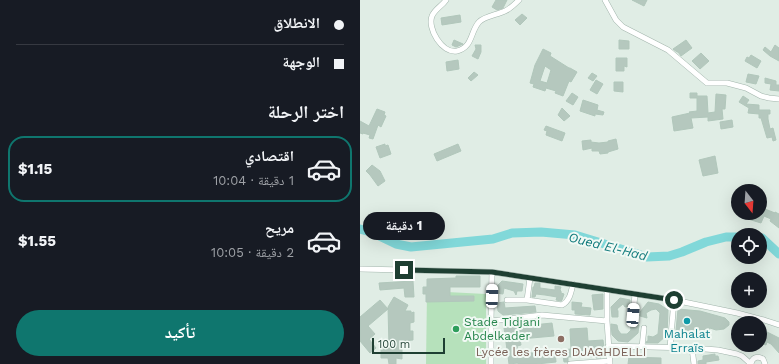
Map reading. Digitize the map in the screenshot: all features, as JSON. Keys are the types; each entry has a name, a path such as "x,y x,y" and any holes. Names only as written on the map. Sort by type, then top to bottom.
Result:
{"street":[{"path":"446,0 436,10 432,16 430,24 441,45 447,50 456,51 465,47 470,41 479,22 485,18 504,12 511,8 519,0"},
{"path":"606,0 616,20 623,27 668,50 707,83 727,83 746,88 761,96 779,99"},
{"path":"360,269 492,272 674,300 764,320 779,326"},
{"path":"491,364 492,272"},
{"path":"527,300 530,278"},
{"path":"507,300 527,300 562,305 569,300 573,284"},
{"path":"570,364 610,362 608,346 607,290"},
{"path":"633,315 635,294"},
{"path":"670,348 674,300"},
{"path":"491,321 542,315 607,321"},
{"path":"642,347 644,328"},
{"path":"608,346 692,348 724,351 742,356 761,358 766,364"},
{"path":"692,348 694,364"},
{"path":"742,356 751,364 751,361 754,358"}],"green space":[{"name":"Stade Tidjani Abdelkader","path":"427,291 486,294 486,364 426,364"}],"building":[{"path":"496,0 507,0 503,8 497,10 492,7"},
{"path":"632,0 647,0 644,6"},
{"path":"522,14 527,18 520,25 515,20"},
{"path":"460,15 461,22 442,25 441,18"},
{"path":"454,40 463,44 456,47 452,45"},
{"path":"619,40 629,41 629,49 619,49"},
{"path":"686,40 692,48 681,56 673,49"},
{"path":"475,45 481,45 481,52 478,59 472,56 476,49"},
{"path":"775,45 779,48 779,61 763,50 765,47 771,52"},
{"path":"543,49 551,53 550,56 577,72 571,82 569,81 563,96 555,93 556,91 546,88 545,91 533,87 534,84 530,83 535,65","holes":["545,66 551,70 547,83 540,81"]},
{"path":"701,53 709,61 700,69 692,61"},
{"path":"751,55 761,61 757,68 745,61 747,57 749,58"},
{"path":"616,58 627,58 627,67 624,66 624,71 616,71"},
{"path":"458,60 459,69 447,71 446,62"},
{"path":"474,72 478,75 471,81 468,78"},
{"path":"592,73 597,76 593,81 588,78"},
{"path":"748,74 759,76 756,84 746,82"},
{"path":"765,78 776,81 776,85 779,85 779,91 770,90 771,84 765,83"},
{"path":"596,80 603,84 597,94 590,90"},
{"path":"614,82 623,82 623,92 614,91"},
{"path":"572,93 578,97 573,105 566,101"},
{"path":"690,93 697,93 697,96 707,96 708,113 715,112 716,94 726,95 725,109 722,109 723,119 708,121 708,117 691,118 693,128 674,131 672,117 697,111 697,98 690,98"},
{"path":"743,96 749,100 746,104 759,105 759,110 770,110 768,119 770,129 773,128 776,140 773,141 772,137 767,138 761,118 759,118 759,114 748,113 749,108 739,102"},
{"path":"583,100 598,105 597,110 604,112 603,115 595,114 595,116 580,111"},
{"path":"562,108 570,116 564,121 558,115"},
{"path":"377,109 385,112 384,115 386,116 381,127 378,125 373,139 369,138 370,135 360,133 360,121 369,126"},
{"path":"732,120 733,127 721,129 720,122"},
{"path":"546,126 565,133 562,141 546,135 547,131 544,130"},
{"path":"616,139 618,149 608,153 600,154 599,151 592,151 592,148 583,150 582,141 591,140 591,142 599,143"},
{"path":"385,144 385,146 388,145 391,154 380,158 376,147"},
{"path":"458,144 461,151 437,161 434,154"},
{"path":"715,156 718,173 703,176 699,160"},
{"path":"372,165 380,171 385,181 378,186 366,171"},
{"path":"767,210 779,214 779,228 770,221 771,219 767,217"},
{"path":"751,220 762,220 761,223"},
{"path":"456,276 480,276 480,287 450,287 450,296 474,296 474,301 426,302 426,294 423,294 423,287 427,287 427,279 456,278"},
{"path":"413,281 414,297 405,297 404,288 380,290 379,283"},
{"path":"502,281 523,284 522,291 517,291 516,295 514,291 504,288 503,294 496,293 498,285"},
{"path":"535,283 540,283 540,288 555,290 555,286 561,287 561,293 564,294 562,300 556,300 557,297 536,294 535,297 532,297"},
{"path":"603,294 603,309 594,310 592,295"},
{"path":"394,297 408,305 405,311 411,311 411,313 414,312 414,322 410,323 410,331 413,331 413,340 402,341 402,359 396,358 396,364 389,364 388,358 381,358 381,346 389,347 388,307"},
{"path":"620,298 630,300 630,306 625,307 623,304 617,309 618,317 612,317 611,307"},
{"path":"380,300 388,309 368,326 375,334 369,339 376,348 370,353 360,341 360,317"},
{"path":"504,302 505,308 535,306 536,312 503,315 498,311 497,303"},
{"path":"572,302 582,303 581,307 591,308 590,315 575,314 575,310 572,310"},
{"path":"648,302 659,304 668,310 667,335 658,343 646,343 648,341 648,336 653,337 658,334 660,313 656,309 646,313 647,318 640,316 640,312"},
{"path":"678,309 700,311 725,318 729,322 729,325 724,329 716,330 710,328 709,330 696,330 695,333 676,331"},
{"path":"552,323 554,336 520,339 521,345 517,346 518,354 555,351 556,362 509,364 504,328"},
{"path":"611,324 617,325 621,334 627,334 631,330 630,324 639,325 638,333 628,342 618,341 612,335"},
{"path":"587,328 588,341 603,340 605,355 601,356 601,358 596,358 595,350 585,351 585,356 568,357 568,361 564,362 562,350 571,349 570,329"},
{"path":"767,332 779,338 779,353 771,344 767,342"},
{"path":"715,354 715,356 718,356 719,360 706,362 706,364 698,364 698,361 703,360 703,356"},
{"path":"629,357 661,358 661,364 628,364"}],"waterway":[{"name":"Oued El-Had","path":"360,229 371,232 396,244 411,247 493,239 512,233 541,232 575,235 647,257 669,256 706,242 731,237"},
{"name":"Oued El-Had","path":"767,243 779,254"}],"place":[{"name":"Mahalat Erraïs","path":"687,321"},
{"name":"Stade Tidjani Abdelkader","path":"456,329"},
{"name":"Lycée les frères DJAGHDELLI","path":"561,339"}],"route":[{"path":"404,270 492,272 674,300"}]}
